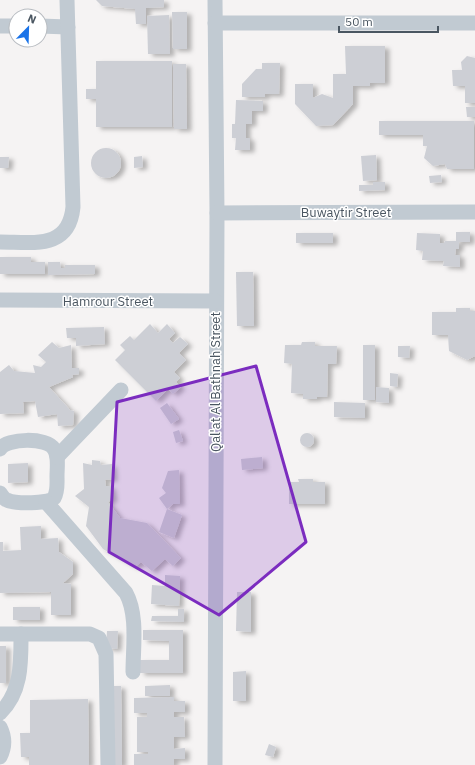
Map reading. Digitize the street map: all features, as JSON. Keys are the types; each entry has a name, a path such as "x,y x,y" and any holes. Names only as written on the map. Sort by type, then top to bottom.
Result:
{"street":[{"path":"0,242 42,242 52,240 68,227 72,217 74,207 67,0"},
{"name":"Qal'at Al Bathnah Street","path":"215,0 217,212 215,302 215,765"},
{"path":"215,23 475,22"},
{"path":"48,26 68,27"},
{"name":"Buwaytir Street","path":"217,212 475,212"},
{"name":"Hamrour Street","path":"0,300 215,302"},
{"path":"56,457 121,390"},
{"path":"0,449 4,444 12,441 42,441 52,446 56,457 57,492 52,500 46,502 11,502 3,498 0,493"},
{"path":"46,502 126,593 130,600 133,617 133,672"},
{"path":"0,634 90,634 99,638 106,654 108,765"},
{"path":"0,713 10,701 19,679 21,668 21,634"},
{"path":"0,727 4,740 3,751 0,757"}],"highlighted area":[{"path":"256,366 306,542 219,615 109,552 117,402"}],"building":[{"path":"96,0 164,0 164,7 146,8 146,24 136,24 135,9 102,6"},
{"path":"172,12 187,12 187,49 173,49"},
{"path":"169,15 170,54 148,54 147,16"},
{"path":"345,46 385,46 385,83 370,83 370,86 353,86 353,104 333,125 316,126 295,104 295,84 313,84 313,98 322,94 333,98 333,74 346,74"},
{"path":"467,56 475,58 475,103 465,103 465,86 453,86 452,70 462,70 461,62"},
{"path":"96,61 172,61 172,127 96,127 96,99 86,99 86,89 96,89"},
{"path":"262,63 280,63 279,94 265,94 265,97 242,97 242,84 256,69 262,69"},
{"path":"173,64 186,64 187,129 174,129"},
{"path":"236,100 263,101 263,111 252,111 252,124 246,124 246,138 250,138 250,150 235,150 236,138 232,138 232,124 235,124"},
{"path":"466,107 475,107 475,117 467,117"},
{"path":"379,121 474,121 474,169 447,169 445,164 433,166 424,158 427,146 423,146 423,135 379,135"},
{"path":"106,148 117,152 121,163 117,174 106,178 95,174 91,163 95,152"},
{"path":"376,155 377,180 363,181 361,156"},
{"path":"142,156 143,167 134,168 134,157"},
{"path":"0,157 9,157 8,168 0,168"},
{"path":"441,175 442,182 430,183 429,176"},
{"path":"373,182 385,182 385,190 359,191 359,185 373,185"},
{"path":"456,232 470,232 470,242 459,242 459,249 456,249 455,255 460,255 460,267 443,266 444,261 422,260 423,251 416,250 417,233 440,234 440,243 444,243 445,241 456,241"},
{"path":"296,233 333,233 333,243 296,243"},
{"path":"0,257 31,257 31,262 45,262 45,274 0,274"},
{"path":"48,262 60,262 61,268 65,268 65,265 95,265 95,274 48,275"},
{"path":"236,272 253,272 254,326 237,326"},
{"path":"456,308 470,308 470,311 475,311 475,356 467,360 449,351 448,335 432,335 432,312 456,312"},
{"path":"150,324 158,333 167,324 175,333 169,339 173,343 180,337 188,344 179,353 186,360 174,372 180,378 176,382 181,387 173,394 168,389 156,401 115,360 125,350 120,345 130,336 134,340"},
{"path":"104,327 105,344 76,346 76,338 67,338 66,328"},
{"path":"52,342 59,348 71,345 72,368 79,368 79,374 72,375 73,377 49,387 70,410 74,411 73,425 58,426 57,414 38,417 35,401 23,402 24,413 0,414 0,372 9,365 14,371 35,373 33,365 41,367 46,362 38,355"},
{"path":"302,342 315,342 315,346 337,346 336,364 328,364 327,397 303,399 303,394 291,393 292,364 284,363 285,345 301,345"},
{"path":"363,345 375,345 375,400 363,400"},
{"path":"398,346 410,346 409,358 398,357"},
{"path":"390,373 398,374 397,387 390,386"},
{"path":"376,387 389,388 389,403 376,402"},
{"path":"334,402 365,403 365,418 334,417"},
{"path":"167,403 179,419 171,424 160,408"},
{"path":"179,430 183,441 176,443 173,432"},
{"path":"307,433 312,435 314,440 312,445 307,447 302,445 300,440 302,435"},
{"path":"262,457 263,468 242,470 241,459"},
{"path":"92,460 100,461 101,465 112,464 113,479 105,480 106,486 111,486 113,499 108,502 120,518 147,523 181,558 173,566 165,559 152,571 141,562 135,567 103,549 86,526 89,507 75,496 84,489 83,463 92,465"},
{"path":"28,463 28,482 8,483 8,464"},
{"path":"179,470 180,504 173,504 167,509 159,498 166,493 162,488 168,471"},
{"path":"298,479 313,479 313,482 325,482 325,504 289,504 289,482 299,482"},
{"path":"167,509 182,515 174,538 159,532"},
{"path":"41,526 41,539 58,538 59,552 73,562 73,574 63,583 71,584 71,615 51,615 51,592 0,593 0,542 3,542 3,551 21,550 20,527"},
{"path":"165,575 180,576 179,606 151,604 152,585 165,586"},
{"path":"237,592 251,592 251,632 236,631"},
{"path":"13,607 40,607 40,620 13,620"},
{"path":"178,609 184,609 184,622 151,621 152,616 178,616"},
{"path":"143,630 183,630 183,673 140,673 140,660 169,660 169,641 143,640"},
{"path":"107,631 118,631 117,649 106,648"},
{"path":"0,646 6,646 6,683 0,683"},
{"path":"246,671 246,701 233,701 233,672"},
{"path":"170,685 170,696 145,696 145,686"},
{"path":"111,686 121,686 122,765 112,765"},
{"path":"174,697 174,701 185,701 185,712 174,712 174,717 184,717 185,737 174,737 174,749 185,748 185,759 174,759 174,765 134,765 134,754 148,754 148,752 137,752 137,717 147,717 147,713 134,713 134,698"},
{"path":"88,699 89,765 29,765 29,757 21,757 20,733 30,733 30,700"},
{"path":"269,744 276,747 273,757 265,755"}]}
